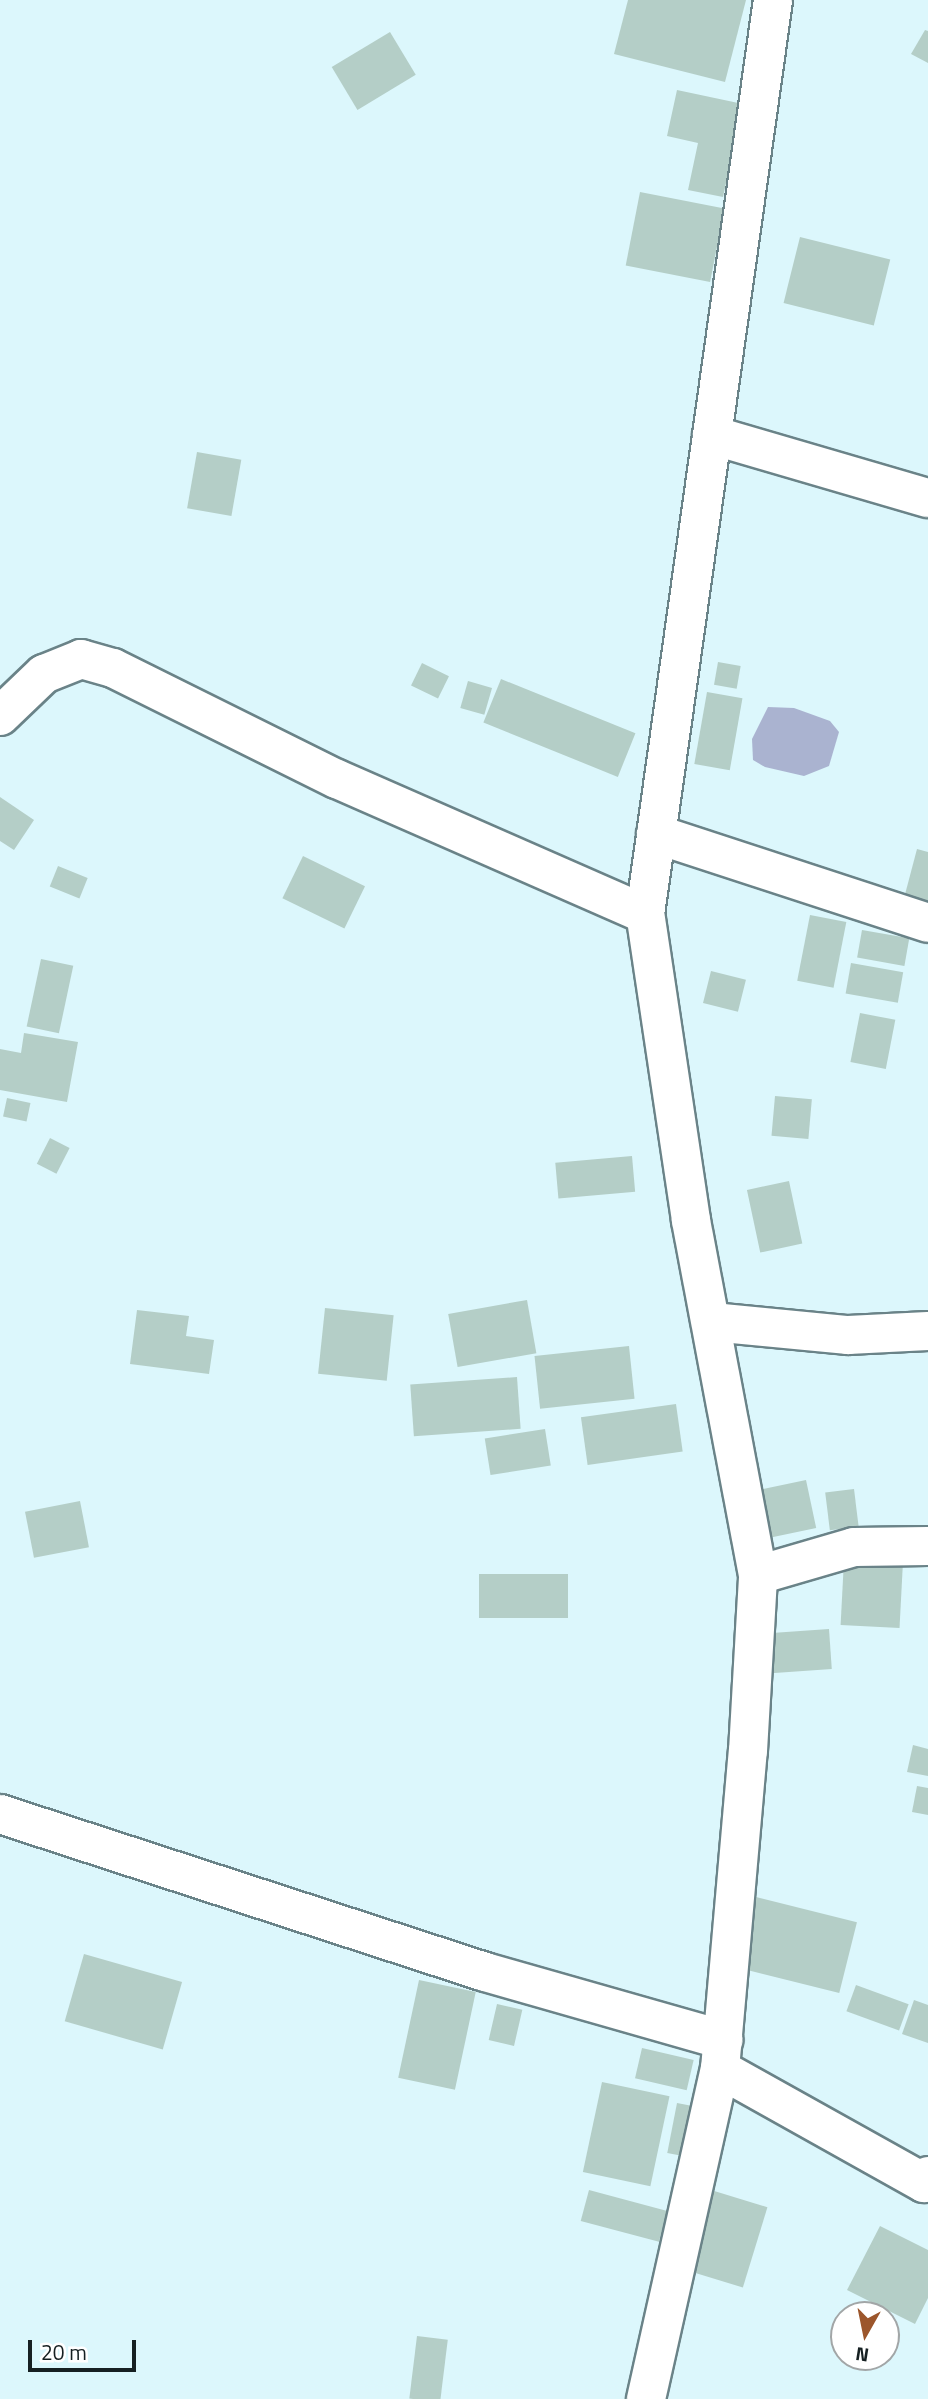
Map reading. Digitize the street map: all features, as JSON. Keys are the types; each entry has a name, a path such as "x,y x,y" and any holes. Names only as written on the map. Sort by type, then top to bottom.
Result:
{"street":[{"path":"646,2399 721,2054 758,1575 691,1220 645,914 773,0"},
{"path":"712,435 928,498"},
{"path":"0,716 44,674 81,659 113,668 337,779 645,914"},
{"path":"656,834 928,923"},
{"path":"712,1322 848,1335 928,1331"},
{"path":"758,1575 854,1547 928,1546"},
{"path":"0,1814 485,1972 721,2054 924,2183 928,2176"}],"water":[{"path":"768,707 794,708 830,721 839,732 829,766 804,776 765,767 753,760 752,739"}],"building":[{"path":"628,0 746,0 725,82 614,54"},
{"path":"925,30 928,31 928,63 911,54"},
{"path":"390,32 416,75 357,110 332,67"},
{"path":"677,90 743,104 723,197 688,190 698,143 667,136"},
{"path":"640,192 724,208 710,282 626,266"},
{"path":"800,237 890,259 874,325 784,303"},
{"path":"197,452 241,460 231,516 187,508"},
{"path":"718,662 741,666 737,689 714,685"},
{"path":"422,663 449,676 438,699 411,685"},
{"path":"501,679 635,733 618,777 483,723"},
{"path":"468,681 492,688 484,715 460,708"},
{"path":"707,692 742,698 730,770 694,764"},
{"path":"0,797 34,820 14,850 0,841"},
{"path":"917,849 928,852 928,908 903,902"},
{"path":"303,856 365,886 344,928 282,898"},
{"path":"58,866 88,878 79,898 50,886"},
{"path":"810,915 846,922 834,988 797,981"},
{"path":"862,930 909,938 904,966 857,958"},
{"path":"41,959 73,966 59,1033 27,1026"},
{"path":"851,963 903,972 898,1003 846,994"},
{"path":"711,971 746,980 738,1012 703,1003"},
{"path":"860,1013 895,1020 886,1069 850,1062"},
{"path":"24,1033 78,1042 67,1102 0,1090 0,1049 21,1053"},
{"path":"775,1096 812,1099 808,1139 772,1136"},
{"path":"7,1098 30,1103 27,1122 3,1117"},
{"path":"50,1138 70,1148 56,1174 37,1164"},
{"path":"632,1156 635,1192 558,1199 555,1163"},
{"path":"789,1181 802,1244 760,1253 747,1190"},
{"path":"527,1300 536,1353 458,1367 448,1314"},
{"path":"325,1308 394,1315 387,1381 318,1374"},
{"path":"137,1310 189,1316 186,1336 214,1340 209,1374 130,1364"},
{"path":"629,1346 635,1399 540,1409 535,1356"},
{"path":"517,1377 521,1429 414,1436 410,1384"},
{"path":"676,1404 683,1452 588,1465 581,1417"},
{"path":"545,1429 551,1466 491,1475 485,1439"},
{"path":"806,1480 816,1528 767,1538 757,1490"},
{"path":"854,1489 859,1527 830,1530 825,1493"},
{"path":"80,1501 89,1547 34,1558 25,1512"},
{"path":"844,1560 903,1563 900,1628 841,1625"},
{"path":"479,1574 568,1574 568,1618 479,1618"},
{"path":"829,1629 832,1669 771,1673 768,1633"},
{"path":"913,1745 928,1749 928,1776 907,1772"},
{"path":"917,1786 928,1788 928,1815 912,1812"},
{"path":"756,1897 857,1922 839,1993 738,1968"},
{"path":"84,1954 182,1982 163,2049 65,2021"},
{"path":"419,1980 476,1992 455,2090 398,2078"},
{"path":"856,1985 909,2004 899,2030 846,2011"},
{"path":"914,2000 928,2005 928,2043 902,2034"},
{"path":"497,2004 522,2010 514,2046 489,2040"},
{"path":"642,2048 694,2060 687,2090 635,2078"},
{"path":"602,2082 669,2096 650,2186 583,2172"},
{"path":"677,2103 702,2108 692,2158 667,2153"},
{"path":"589,2190 667,2211 659,2242 581,2221"},
{"path":"711,2190 767,2207 743,2288 686,2270"},
{"path":"880,2226 928,2250 928,2298 915,2324 900,2316 900,2301 869,2301 847,2290"},
{"path":"417,2336 448,2340 440,2399 409,2399"}]}
